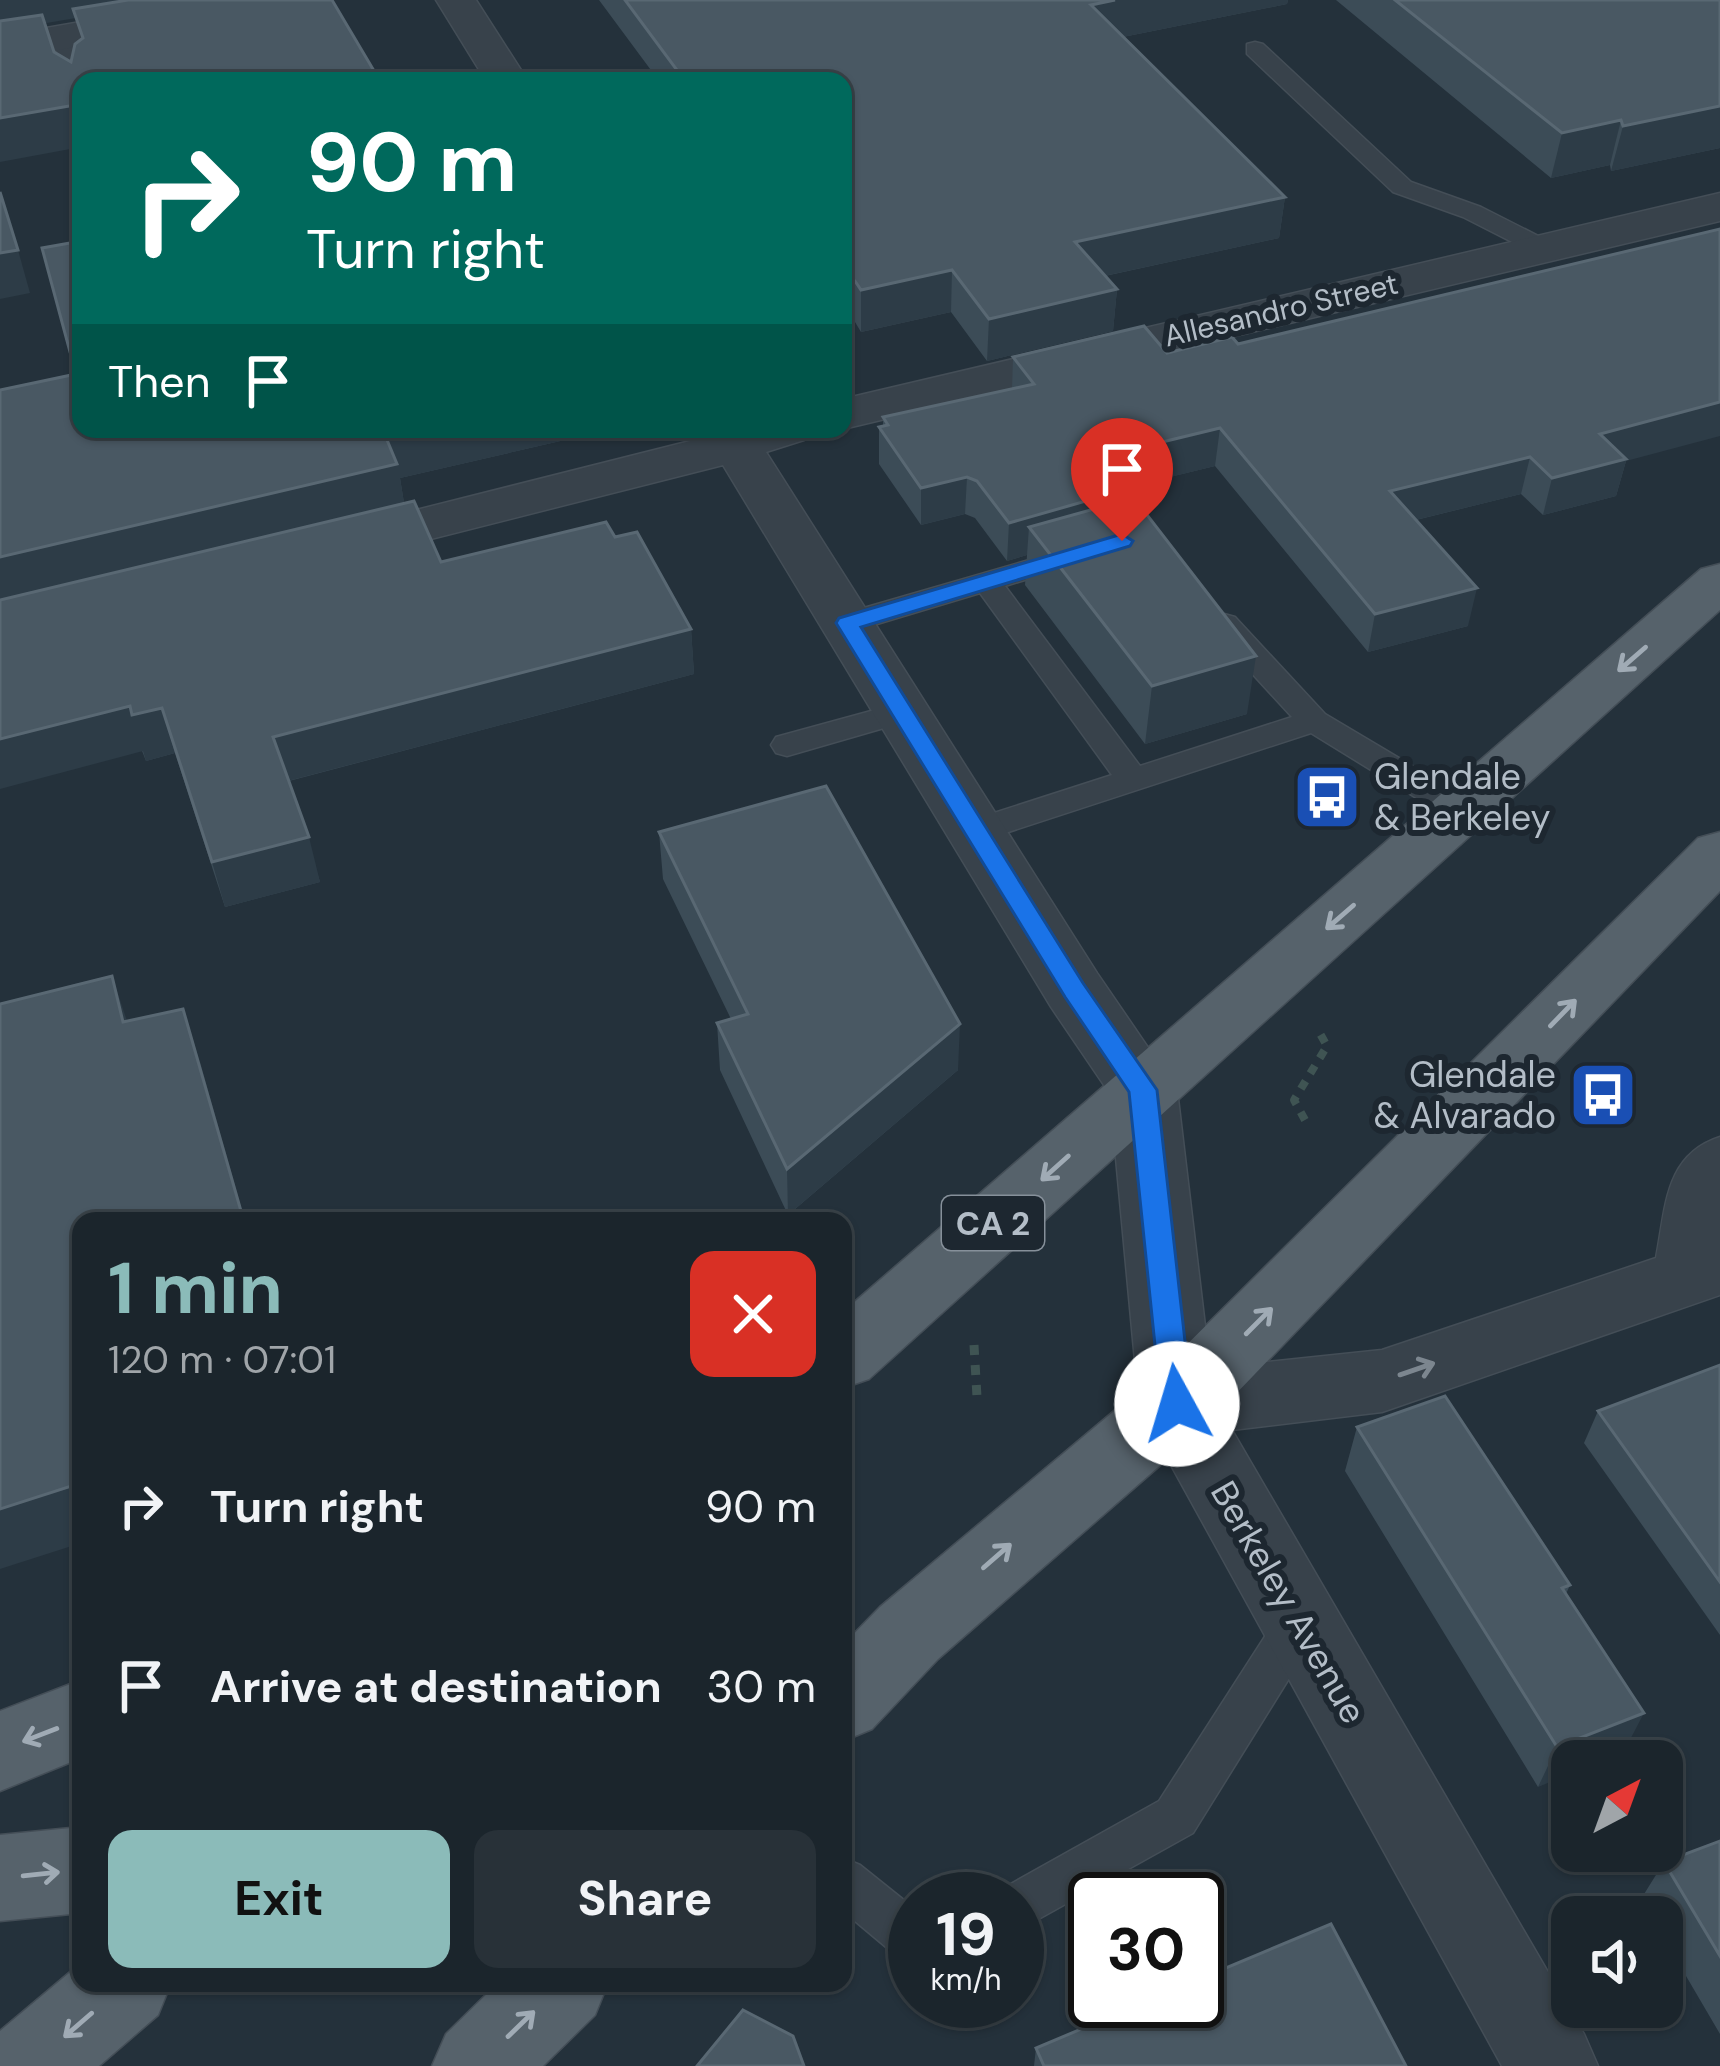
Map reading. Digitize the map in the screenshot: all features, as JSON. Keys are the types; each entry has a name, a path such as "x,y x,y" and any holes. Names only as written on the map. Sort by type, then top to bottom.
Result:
{"main road":[{"name":"CA 2","path":"852,1349 1720,581"},
{"path":"852,1688 876,1652 1177,1404 1720,853"},
{"path":"0,1751 72,1723"},
{"path":"0,1878 72,1871"},
{"path":"30,2066 116,1992"},
{"path":"478,2066 554,1992"}],"street":[{"path":"0,48 277,0"},
{"path":"456,0 501,72"},
{"name":"Allesandro Street","path":"852,412 1720,207"},
{"path":"296,556 738,438"},
{"name":"Berkeley Avenue","path":"751,438 847,623 1074,990 1143,1090 1177,1404 1552,2066"},
{"path":"1177,1404 1382,1381 1704,1271 1705,1184 1720,1164"}],"lane":[{"path":"63,37 74,72"},
{"path":"1255,49 1402,188 1472,212 1543,248"},
{"path":"847,623 1100,548"},
{"path":"987,582 1133,781"},
{"path":"1201,598 1314,721 1461,810"},
{"path":"787,746 904,712"},
{"path":"978,830 1314,721"},
{"path":"1044,1892 1176,1817 1300,1621"},
{"path":"852,1888 888,1918"}],"path":[{"path":"1305,1120 1294,1100 1327,1046 1310,1021"},
{"path":"973,1339 977,1397"}],"building":[{"path":"128,0 332,0 375,72 72,72 72,106 0,118 0,21 42,15 54,52 71,62 75,44 83,38 73,9"},
{"path":"625,0 1115,0 1091,5 1285,197 1075,242 1117,289 989,319 952,270 861,290 852,281 852,72 678,72"},
{"path":"1395,0 1720,0 1720,106 1562,133"},
{"path":"0,192 18,250 0,253"},
{"path":"1720,229 1720,402 1600,434 1626,459 1552,478 1530,457 1390,491 1477,588 1375,614 1220,428 1088,460 1114,493 1009,523 977,481 967,477 921,488 879,427 888,425 883,417 1034,384 1013,357 1144,326 1167,353 1232,337 1238,344"},
{"path":"72,243 72,359 42,248"},
{"path":"72,375 72,438 386,438 397,464 0,557 0,390"},
{"path":"1134,498 1256,656 1152,686 1029,527"},
{"path":"414,501 441,562 606,522 615,537 637,532 691,629 273,737 309,837 212,862 162,708 132,715 130,706 0,739 0,600"},
{"path":"826,786 960,1024 787,1169 717,1023 748,1014 659,832"},
{"path":"112,976 123,1022 183,1009 241,1212 72,1212 72,1486 0,1509 0,1004"},
{"path":"1720,1365 1720,1582 1598,1411"},
{"path":"1445,1396 1570,1585 1562,1588 1644,1713 1575,1740 1553,1740 1357,1427"},
{"path":"1720,1841 1720,1956 1670,1872 1683,1872 1683,1855"},
{"path":"1331,1924 1406,2066 1044,2066 1036,2048 1084,2028 1224,2028 1224,1969"},
{"path":"743,2010 793,2036 804,2066 697,2066"}],"place":[{"name":"Glendale & Berkeley","path":"1327,797"},
{"name":"Glendale & Alvarado","path":"1603,1095"}],"route":[{"path":"1122,541 847,623 1074,990 1143,1090 1177,1404"}]}
